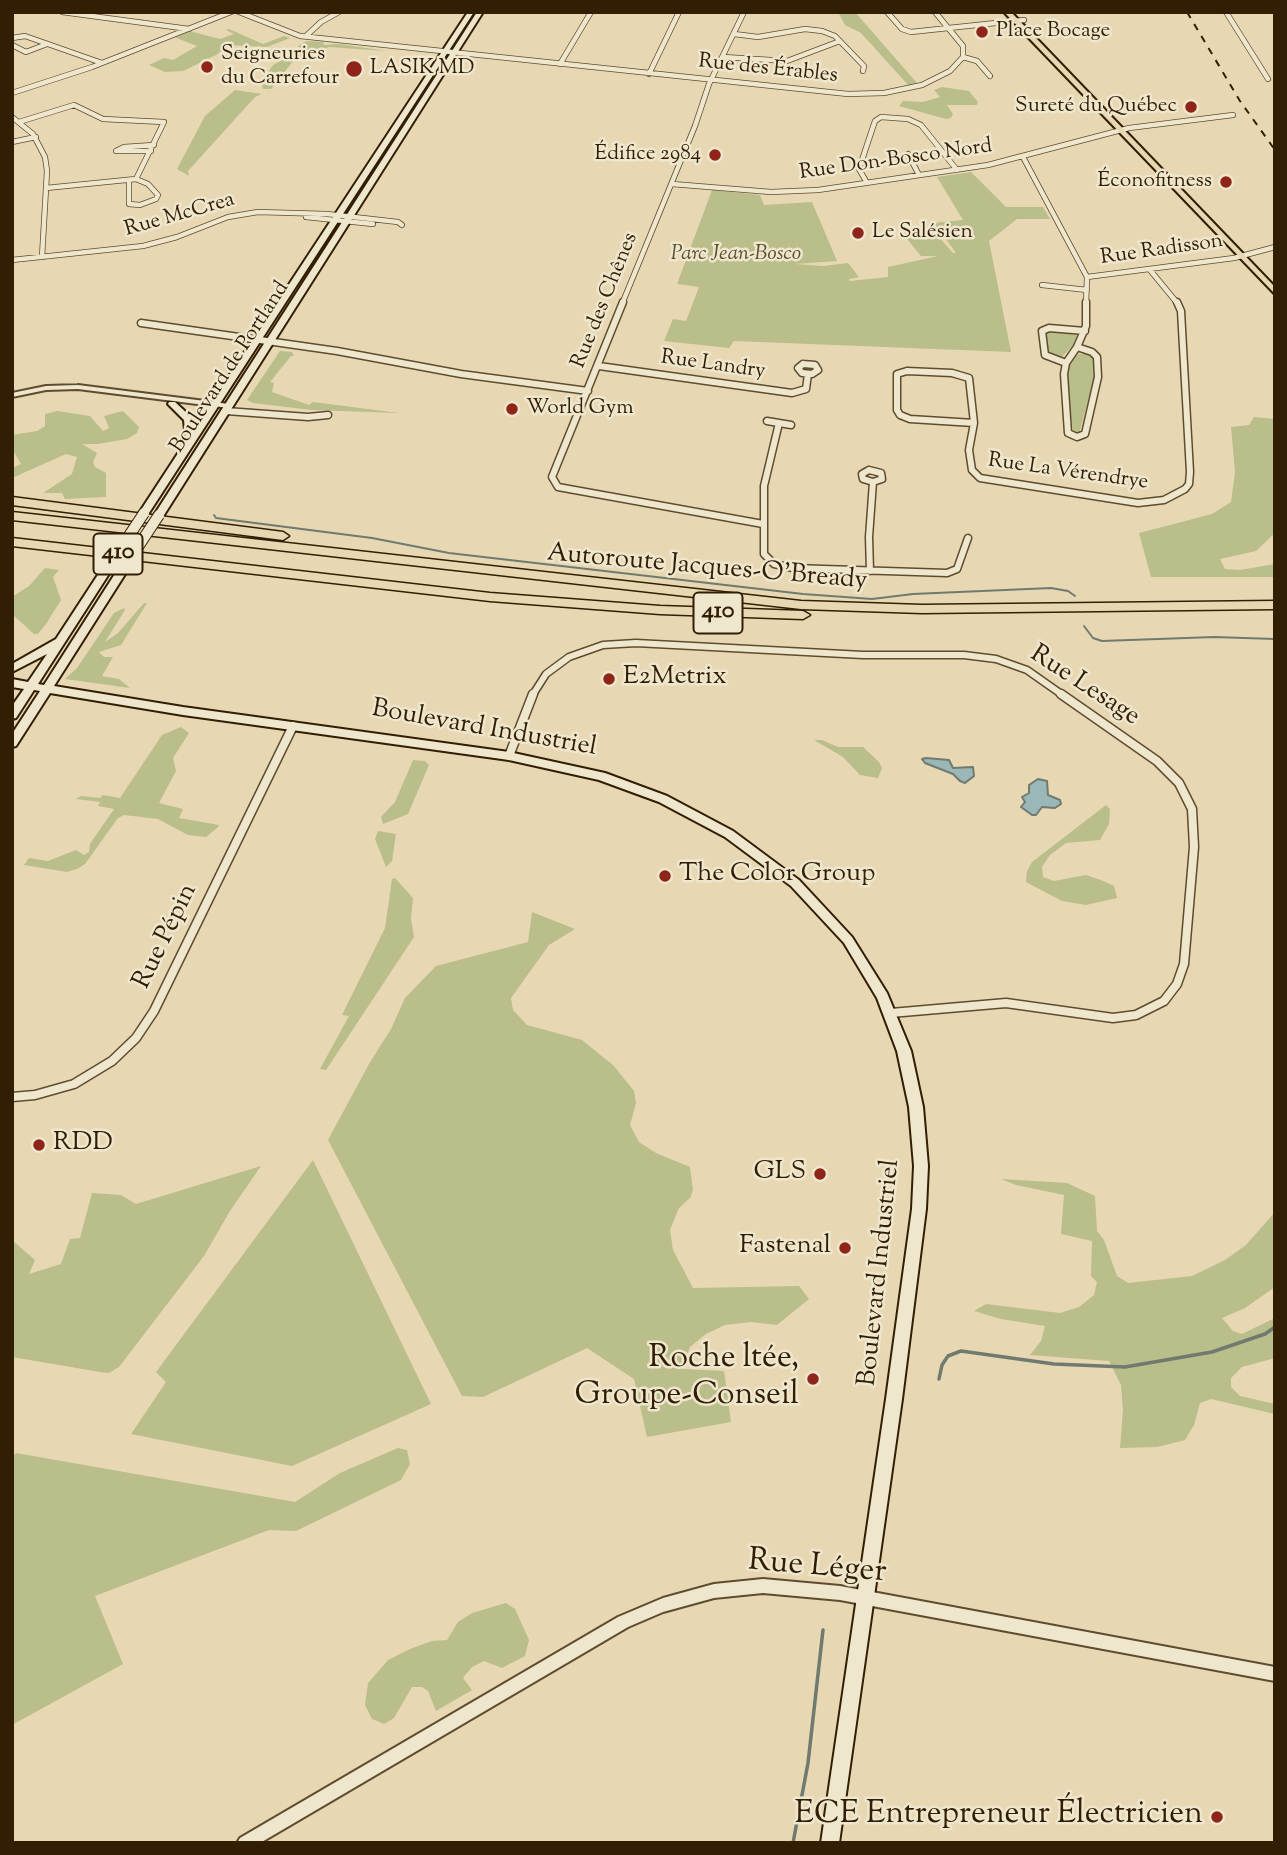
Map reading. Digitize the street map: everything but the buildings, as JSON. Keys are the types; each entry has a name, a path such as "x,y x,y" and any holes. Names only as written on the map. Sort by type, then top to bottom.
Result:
{"highway":[{"path":"12,501 344,544 527,575"},
{"name":"Autoroute Jacques-O'Bready","path":"12,516 827,607 934,609 1275,605"},
{"name":"Autoroute Jacques-O'Bready","path":"12,542 490,597 699,612 900,616 1275,614"},
{"path":"12,553 224,567"},
{"path":"1222,605 1275,599"}],"main road":[{"name":"Boulevard de Portland","path":"12,743 349,219 450,52 471,12"},
{"name":"Boulevard de Portland","path":"12,715 336,218 450,52 481,12"},
{"path":"1007,12 1018,18 1245,254 1275,292"},
{"path":"1245,254 1275,279"},
{"path":"172,404 188,419 191,441"},
{"path":"12,669 62,640"},
{"name":"Boulevard Industriel","path":"12,683 45,692 509,756 572,768 634,787 663,799 729,834 781,870 835,923 862,961 891,1013 909,1070 920,1147 920,1189 866,1598 830,1843"},
{"name":"Boulevard Industriel","path":"12,691 29,689"}],"street":[{"path":"62,12 189,29"},
{"path":"111,18 117,12"},
{"path":"12,93 102,63 231,12"},
{"name":"Rue des Érables","path":"239,12 282,31 306,36 848,94 884,93 929,83 950,71 963,57"},
{"path":"306,36 321,22 339,12"},
{"path":"560,64 591,12"},
{"path":"649,74 679,12"},
{"name":"Rue des Chênes","path":"744,12 711,80 599,366 553,472 553,479 558,487 574,492 763,523"},
{"path":"887,12 902,29 908,31 1018,18"},
{"path":"935,12 963,46 963,57 977,61 990,76"},
{"path":"1226,12 1268,79"},
{"path":"734,34 763,36 808,29 826,32 840,41 863,64 863,71"},
{"path":"12,38 22,36 102,63"},
{"path":"723,57 787,61 840,41"},
{"path":"12,44 26,52 47,44"},
{"path":"19,122 74,105 103,119 163,121 151,151 133,180 129,204 140,205 156,199 158,195 148,184 133,180 46,188"},
{"name":"Rue Don-Bosco Nord","path":"672,184 782,193 867,183 1023,157 1125,129 1233,115"},
{"path":"12,117 36,137 46,163 42,257"},
{"path":"867,183 859,169 875,121 881,117 908,119 920,125 957,170"},
{"path":"12,142 36,137"},
{"path":"151,151 116,151 124,146 154,145"},
{"path":"908,154 919,175"},
{"path":"1023,157 1087,277 1089,311 1085,331 1066,363 1063,389 1068,433 1079,437 1084,434 1098,377 1097,357 1092,352 1077,347"},
{"name":"Rue McCrea","path":"12,260 144,246 177,237 228,217 272,212 349,219"},
{"path":"349,219 398,222 402,225 349,219"},
{"name":"Rue Radisson","path":"1087,277 1150,270 1275,247"},
{"name":"Rue La Vérendrye","path":"974,423 914,419 900,415 897,410 897,374 907,371 967,376 971,381 974,423 969,450 972,470 980,478 1138,503 1164,500 1185,489 1189,484 1190,472 1181,311 1150,270"},
{"path":"1042,285 1087,290"},
{"path":"141,323 588,391"},
{"path":"1066,363 1045,355 1042,331 1049,328 1085,331"},
{"name":"Rue Landry","path":"599,366 792,393 806,389 808,374"},
{"path":"12,398 51,388 82,387 228,408 308,417 328,415 228,408"},
{"path":"12,398 67,393 214,406"},
{"path":"767,421 791,425"},
{"path":"779,423 765,476 763,523 764,554 774,564 793,568 940,573 953,571 959,564 968,538"},
{"path":"870,571 869,537 873,482"},
{"name":"Rue Lesage","path":"509,756 532,695 545,674 569,657 603,645 636,643 811,654 964,655 996,659 1033,674 1157,761 1179,783 1192,809 1194,848 1184,964 1177,984 1164,1000 1136,1015 1113,1018 1006,1003 891,1013"},
{"name":"Rue Pépin","path":"12,1097 42,1093 74,1084 112,1061 136,1038 155,1011 293,726"},
{"name":"Rue Léger","path":"245,1843 623,1622 663,1605 714,1591 763,1586 807,1589 1275,1674"}],"green space":[{"path":"838,12 855,12 917,83 909,86 861,33 845,25"},
{"path":"226,30 263,44 284,36 290,38 267,47 229,45 216,55 183,71 165,72 149,65 164,58 173,60 197,46 174,37 189,31 220,39 234,34"},
{"path":"307,41 387,51 329,47 294,60 271,89 263,89 261,82 273,65 301,50 298,46"},
{"path":"942,87 969,91 978,102 977,105 947,105 953,114 946,119 899,106 903,101 923,102 940,97 934,90"},
{"path":"235,90 262,94 255,97 188,171 189,176 177,169 205,116"},
{"name":"Parc Jean-Bosco","path":"971,172 1006,207 1043,207 1050,219 1017,219 989,241 1011,352 734,341 729,348 664,341 673,319 686,321 699,287 677,284 712,190 760,195 764,205 812,202 837,261 795,264 823,266 848,263 859,277 849,279 850,281 888,277 888,267 938,256 921,256 902,233 931,228 953,253 956,253 934,223 963,220 937,177"},
{"path":"1049,331 1077,335 1073,345 1061,358 1050,356 1045,336"},
{"path":"280,351 292,352 294,356 291,356 270,382 274,383 272,392 309,405 313,402 399,413 312,410 247,400"},
{"path":"1078,354 1087,354 1093,358 1094,378 1079,434 1073,432 1067,384 1068,366"},
{"path":"57,411 90,416 103,431 109,428 104,416 123,411 139,427 137,433 127,439 82,444 97,453 93,462 95,467 106,473 106,497 65,499 62,493 43,493 72,474 77,457 66,454 12,478 12,468 21,464 12,449 12,435 37,431 45,426 45,414"},
{"path":"1254,417 1275,419 1275,533 1256,551 1220,559 1225,569 1240,570 1275,564 1275,577 1151,577 1139,533 1212,514 1231,502 1235,472 1231,427 1249,425"},
{"path":"45,568 59,570 53,577 61,600 46,624 38,634 34,634 12,614 12,597 29,586"},
{"path":"144,603 147,603 121,645 99,652 104,657 113,657 102,676 119,679 130,688 65,679 77,668 114,613 124,608 125,610 105,642 118,633"},
{"path":"181,727 189,733 173,758 176,771 159,803 183,809 179,818 219,825 217,828 206,837 188,835 158,819 124,815 118,818 85,864 77,869 67,872 24,865 29,858 48,861 76,850 84,855 89,852 90,844 114,809 98,806 100,802 76,799 81,796 100,798 103,795 120,798 162,735"},
{"path":"814,740 822,740 838,747 863,747 882,768 878,778 860,775 843,757"},
{"path":"413,760 425,761 429,765 408,814 383,824 381,817 395,802"},
{"path":"1106,805 1110,809 1109,824 1100,840 1066,843 1050,855 1042,867 1043,877 1054,881 1086,875 1114,886 1117,898 1086,905 1062,901 1026,882 1027,871 1032,862"},
{"path":"378,831 396,834 392,861 386,867 375,839"},
{"path":"395,878 413,898 411,919 414,937 326,1070 320,1069 349,1016 342,1015 385,928 392,879"},
{"path":"532,912 575,929 549,945 511,998 513,1010 527,1025 582,1040 614,1066 634,1091 636,1103 630,1125 639,1142 656,1153 690,1167 693,1190 690,1198 679,1208 670,1230 673,1250 693,1288 799,1286 809,1299 777,1325 751,1322 725,1325 706,1334 690,1347 682,1369 724,1371 731,1422 647,1437 634,1379 587,1348 483,1397 462,1396 328,1140 391,1029 405,998 436,966 528,942"},
{"path":"313,1160 431,1404 292,1466 131,1434 166,1382 156,1372"},
{"path":"261,1166 230,1211 204,1256 119,1367 109,1373 12,1357 12,1240 35,1260 29,1274 61,1264 70,1239 80,1238 92,1193 121,1195 136,1204"},
{"path":"1001,1179 1067,1183 1095,1196 1097,1231 1104,1240 1117,1276 1128,1283 1192,1276 1225,1260 1246,1245 1275,1212 1275,1287 1245,1308 1222,1318 1233,1331 1242,1334 1275,1318 1275,1358 1242,1367 1231,1378 1231,1387 1240,1396 1275,1404 1275,1414 1211,1399 1200,1403 1194,1425 1185,1440 1157,1447 1120,1448 1123,1410 1121,1385 1109,1361 1030,1355 1041,1341 1045,1326 1001,1319 974,1311 986,1304 1060,1313 1079,1307 1094,1295 1097,1282 1091,1276 1092,1241 1061,1234 1064,1195 1016,1185"},
{"path":"398,1448 407,1450 410,1464 401,1480 296,1531 269,1530 95,1596 123,1664 12,1725 12,1457 16,1453 295,1502 340,1473"},
{"path":"506,1603 515,1609 529,1640 525,1656 502,1668 484,1661 472,1667 463,1678 472,1690 436,1711 428,1691 422,1687 412,1687 394,1718 384,1724 372,1719 365,1705 368,1683 388,1660 432,1641 447,1640 458,1622 472,1613"}],"water":[{"path":"922,759 949,760 953,768 973,767 974,776 965,783 953,774 925,763"},
{"path":"1038,779 1047,781 1048,795 1060,800 1061,804 1055,808 1042,807 1036,815 1032,815 1021,807 1025,802 1022,797 1029,793 1029,785"}],"waterway":[{"path":"214,515 216,518 372,538 449,553 803,594 872,599 913,594 1051,588 1068,591 1075,596"},
{"path":"1084,626 1093,638 1102,641 1214,637 1275,639"},
{"path":"939,1379 942,1365 948,1356 961,1351 1054,1364 1125,1367 1212,1352 1265,1334 1275,1327"},
{"path":"793,1843 808,1763 823,1630"}],"railway":[{"path":"1187,12 1240,101 1275,150"}],"place":[{"name":"Place Bocage","path":"982,32"},
{"name":"Seigneuries du Carrefour","path":"207,67"},
{"name":"LASIK MD","path":"354,69"},
{"name":"Sureté du Québec","path":"1191,107"},
{"name":"Édifice 2984","path":"715,155"},
{"name":"Éconofitness","path":"1226,182"},
{"name":"Le Salésien","path":"858,233"},
{"name":"World Gym","path":"512,409"},
{"name":"E2Metrix","path":"609,679"},
{"name":"The Color Group","path":"665,876"},
{"name":"RDD","path":"39,1145"},
{"name":"GLS","path":"820,1174"},
{"name":"Fastenal","path":"845,1248"},
{"name":"Roche ltée, Groupe-Conseil","path":"813,1379"},
{"name":"ECE Entrepreneur Électricien","path":"1217,1817"}]}
